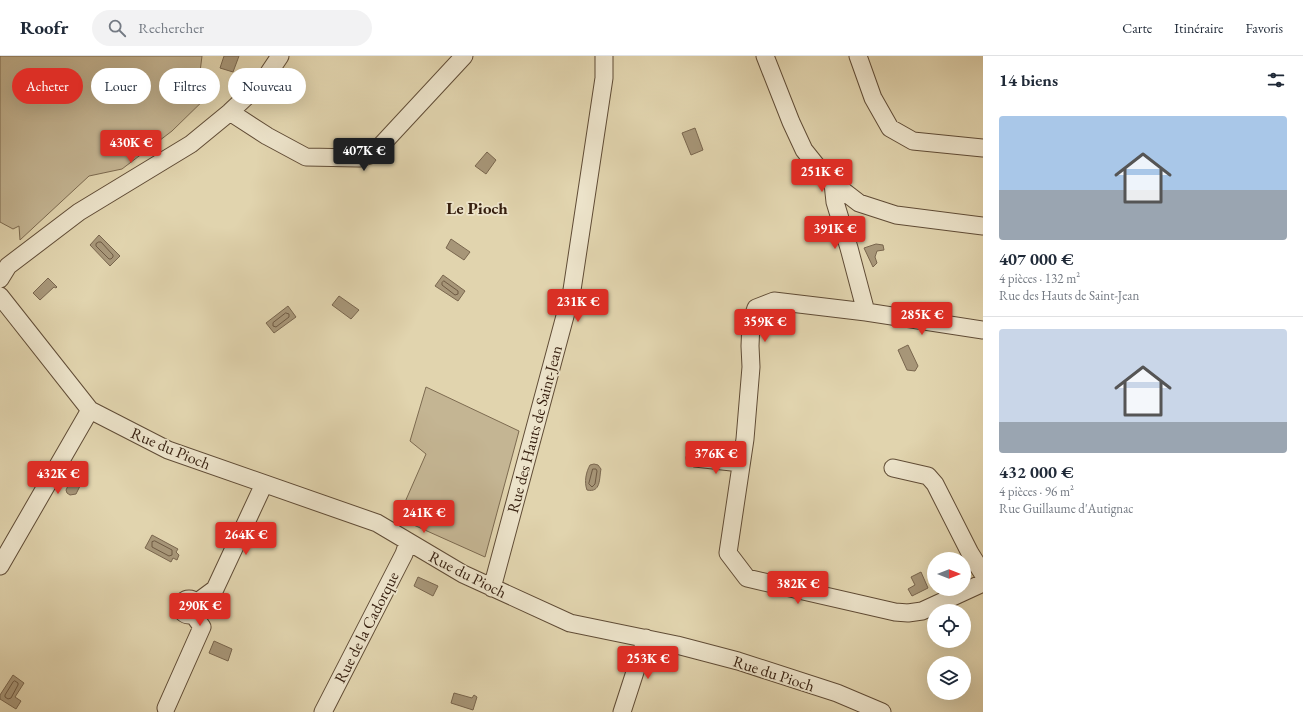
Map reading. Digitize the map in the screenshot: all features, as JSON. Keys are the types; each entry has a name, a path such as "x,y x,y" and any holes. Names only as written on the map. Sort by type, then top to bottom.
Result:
{"street":[{"path":"0,279 8,266 79,212 191,144 230,112 264,80 280,56"},
{"path":"230,112 267,136 306,157 359,158 372,154 464,56"},
{"name":"Rue des Hauts de Saint-Jean","path":"492,588 572,290 604,78 604,56"},
{"path":"765,56 791,122 804,150 833,183 859,203 896,215 983,226"},
{"path":"858,56 873,98 890,128 913,141 983,148"},
{"path":"833,183 835,202 866,312"},
{"name":"Rue du Pioch","path":"0,296 90,410 168,450 377,523 463,574 570,623 677,645 738,661 837,693 882,712"},
{"path":"983,330 866,312 774,301 756,308 751,323 751,367 745,439 728,552 747,578 895,612 908,613 922,611 983,583"},
{"path":"0,566 90,410"},
{"path":"695,458 741,463"},
{"path":"892,468 928,476 935,484 970,553 983,574"},
{"path":"166,708 202,627 195,608 215,589 264,484"},
{"name":"Rue de la Cadorque","path":"323,712 404,554 408,542"},
{"path":"622,712 646,638"}],"shaded area":[{"path":"0,56 202,56 200,68 159,68 159,104 200,104 172,131 122,169 89,176 20,240 19,226 13,229 0,222"},
{"path":"426,387 519,431 485,557 398,518 426,454 410,441"}],"water":[{"path":"224,56 239,56 234,68 228,68 228,70 220,68"},
{"path":"695,128 703,150 691,155 682,133"},
{"path":"487,152 496,160 486,174 475,166"},
{"path":"99,235 120,256 110,266 90,245"},
{"path":"451,239 470,252 464,260 446,248"},
{"path":"876,244 883,245 884,250 877,251 875,257 877,263 873,267 864,248"},
{"path":"443,275 465,291 458,301 435,286"},
{"path":"48,278 57,287 54,287 40,300 33,293"},
{"path":"339,296 359,310 351,319 332,305"},
{"path":"288,306 296,317 274,333 266,323"},
{"path":"908,345 918,366 915,371 907,370 898,350"},
{"path":"590,465 598,465 601,469 599,481 595,489 587,490 587,474"},
{"path":"75,472 84,478 76,494 70,495 66,490"},
{"path":"152,535 178,549 176,552 179,555 177,560 173,558 171,562 145,548"},
{"path":"921,572 927,588 912,596 908,589 915,585 911,577"},
{"path":"418,577 438,586 433,596 414,586"},
{"path":"214,641 232,649 228,661 209,653"},
{"path":"13,675 24,683 15,697 21,701 16,709 0,699 0,695"},
{"path":"454,693 472,698 474,695 477,697 473,710 451,703"}],"district":[{"name":"Le Pioch","path":"477,208"}]}
